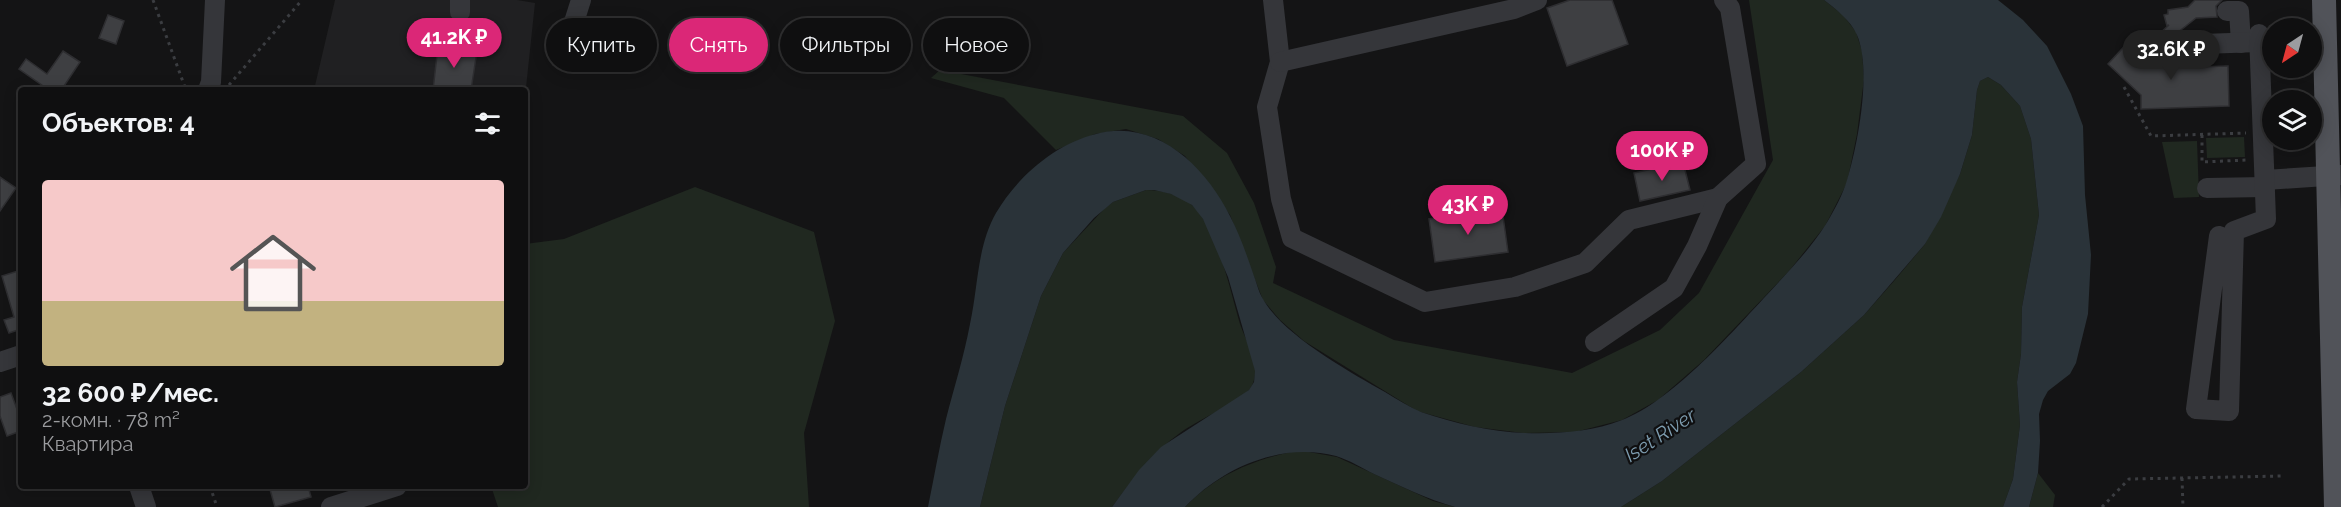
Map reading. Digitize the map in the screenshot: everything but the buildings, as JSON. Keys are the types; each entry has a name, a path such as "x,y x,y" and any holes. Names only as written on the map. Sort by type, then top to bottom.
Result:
{"main road":[{"path":"2324,0 2334,176 2336,507"}],"street":[{"path":"215,0 216,87"},
{"path":"1273,0 1280,62 1267,107 1281,199 1292,238 1425,302 1515,287 1585,263 1629,220 1718,198"},
{"path":"1280,62 1514,9 1537,0"},
{"path":"1595,342 1674,288 1697,246 1718,198 1756,164 1730,8 1724,0"},
{"path":"2219,236 2196,409 2229,411 2234,231 2266,219 2253,40 2239,11 2228,11"},
{"path":"2174,45 2253,40"},
{"path":"2206,188 2334,176"},
{"path":"0,362 18,356"},
{"path":"140,489 146,507"},
{"path":"331,507 388,489"}],"path":[{"path":"153,0 185,87"},
{"path":"216,87 229,85 302,0"},
{"path":"2124,87 2151,136 2248,133"},
{"path":"2202,134 2202,162 2249,160"},
{"path":"2102,507 2130,479 2284,476"},
{"path":"2182,478 2183,507"},
{"path":"211,489 216,507"}],"shaded area":[{"path":"335,0 517,0 535,3 526,87 315,87"},
{"path":"1749,0 1824,0 1843,15 1856,32 1862,51 1864,79 1857,134 1847,183 1825,226 1789,271 1704,360 1658,400 1622,420 1575,432 1523,433 1475,427 1417,411 1304,341 1280,320 1263,300 1230,215 1185,156 1158,139 1126,129 1095,134 1056,150 1004,98 931,78 938,72 951,72 1183,116 1227,153 1254,203 1276,267 1273,283 1394,340 1572,373 1660,330 1699,293 1773,160"},
{"path":"1988,77 2001,85 2020,106 2031,139 2039,215 2022,307 2021,354 2017,382 2020,425 2013,479 2003,507 1621,507 1662,481 1801,372 1864,315 1894,281 1925,244 1960,174 1972,135 1977,90 1980,81"},
{"path":"2244,137 2245,157 2207,158 2206,138"},
{"path":"2197,141 2199,197 2174,198 2162,142"},
{"path":"695,187 814,232 835,321 804,433 809,507 498,507 492,489 528,489 528,244 564,239"},
{"path":"1146,190 1171,194 1188,202 1202,217 1209,230 1222,262 1240,324 1254,360 1255,374 1251,387 1244,395 1187,428 1160,449 1112,507 980,507 1005,406 1041,296 1063,253 1105,208 1113,202"},
{"path":"1291,452 1309,452 1337,457 1433,501 1455,507 1185,507 1208,487 1234,471 1261,460"},
{"path":"2038,473 2055,495 2053,507 2029,507"}],"water":[{"name":"Iset River","path":"1824,0 1998,0 2023,20 2047,46 2071,94 2083,126 2085,195 2091,255 2088,314 2076,363 2070,374 2048,391 2043,400 2039,414 2038,473 2029,507 2003,507 2013,479 2020,425 2017,382 2021,354 2022,307 2039,215 2031,139 2020,106 2001,85 1988,77 1980,81 1977,90 1972,135 1960,174 1941,217 1925,244 1864,315 1801,372 1662,481 1621,507 1455,507 1414,492 1336,456 1295,452 1254,461 1235,470 1217,480 1185,507 1112,507 1139,470 1161,447 1249,390 1254,382 1255,371 1228,277 1203,219 1192,205 1171,194 1146,190 1113,202 1094,218 1063,253 1041,296 1005,406 980,507 928,507 943,430 968,336 985,239 996,213 1026,175 1052,154 1081,139 1118,131 1139,133 1158,140 1176,150 1192,164 1220,197 1234,223 1262,297 1273,313 1318,352 1412,408 1472,426 1499,431 1537,433 1599,427 1622,420 1640,411 1678,384 1749,314 1812,244 1841,197 1859,128 1863,67 1857,35 1843,16"}]}
